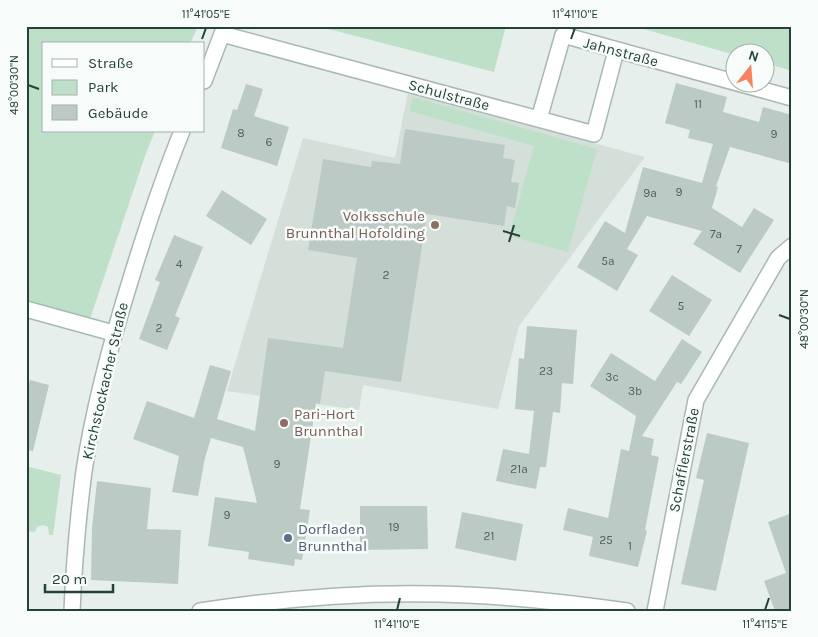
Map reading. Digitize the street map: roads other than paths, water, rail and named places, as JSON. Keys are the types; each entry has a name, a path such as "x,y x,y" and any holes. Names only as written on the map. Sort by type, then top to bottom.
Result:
{"street":[{"path":"205,78 223,30"},
{"name":"Schulstraße","path":"223,30 594,134 616,51"},
{"name":"Jahnstraße","path":"539,119 563,35 792,98"},
{"name":"Kirchstockacher Straße","path":"72,611 74,566 84,470 93,419 113,333 145,231 182,132"},
{"name":"Schafflerstraße","path":"655,611 696,400 778,258 792,246"},
{"path":"26,309 113,333"},
{"path":"200,611 304,605 392,594 440,594 553,601 627,611"}],"place":[{"name":"Volksschule Brunnthal Hofolding","path":"435,225"},
{"name":"Pari-Hort Brunnthal","path":"284,423"},
{"name":"Dorfladen Brunnthal","path":"288,538"}]}
